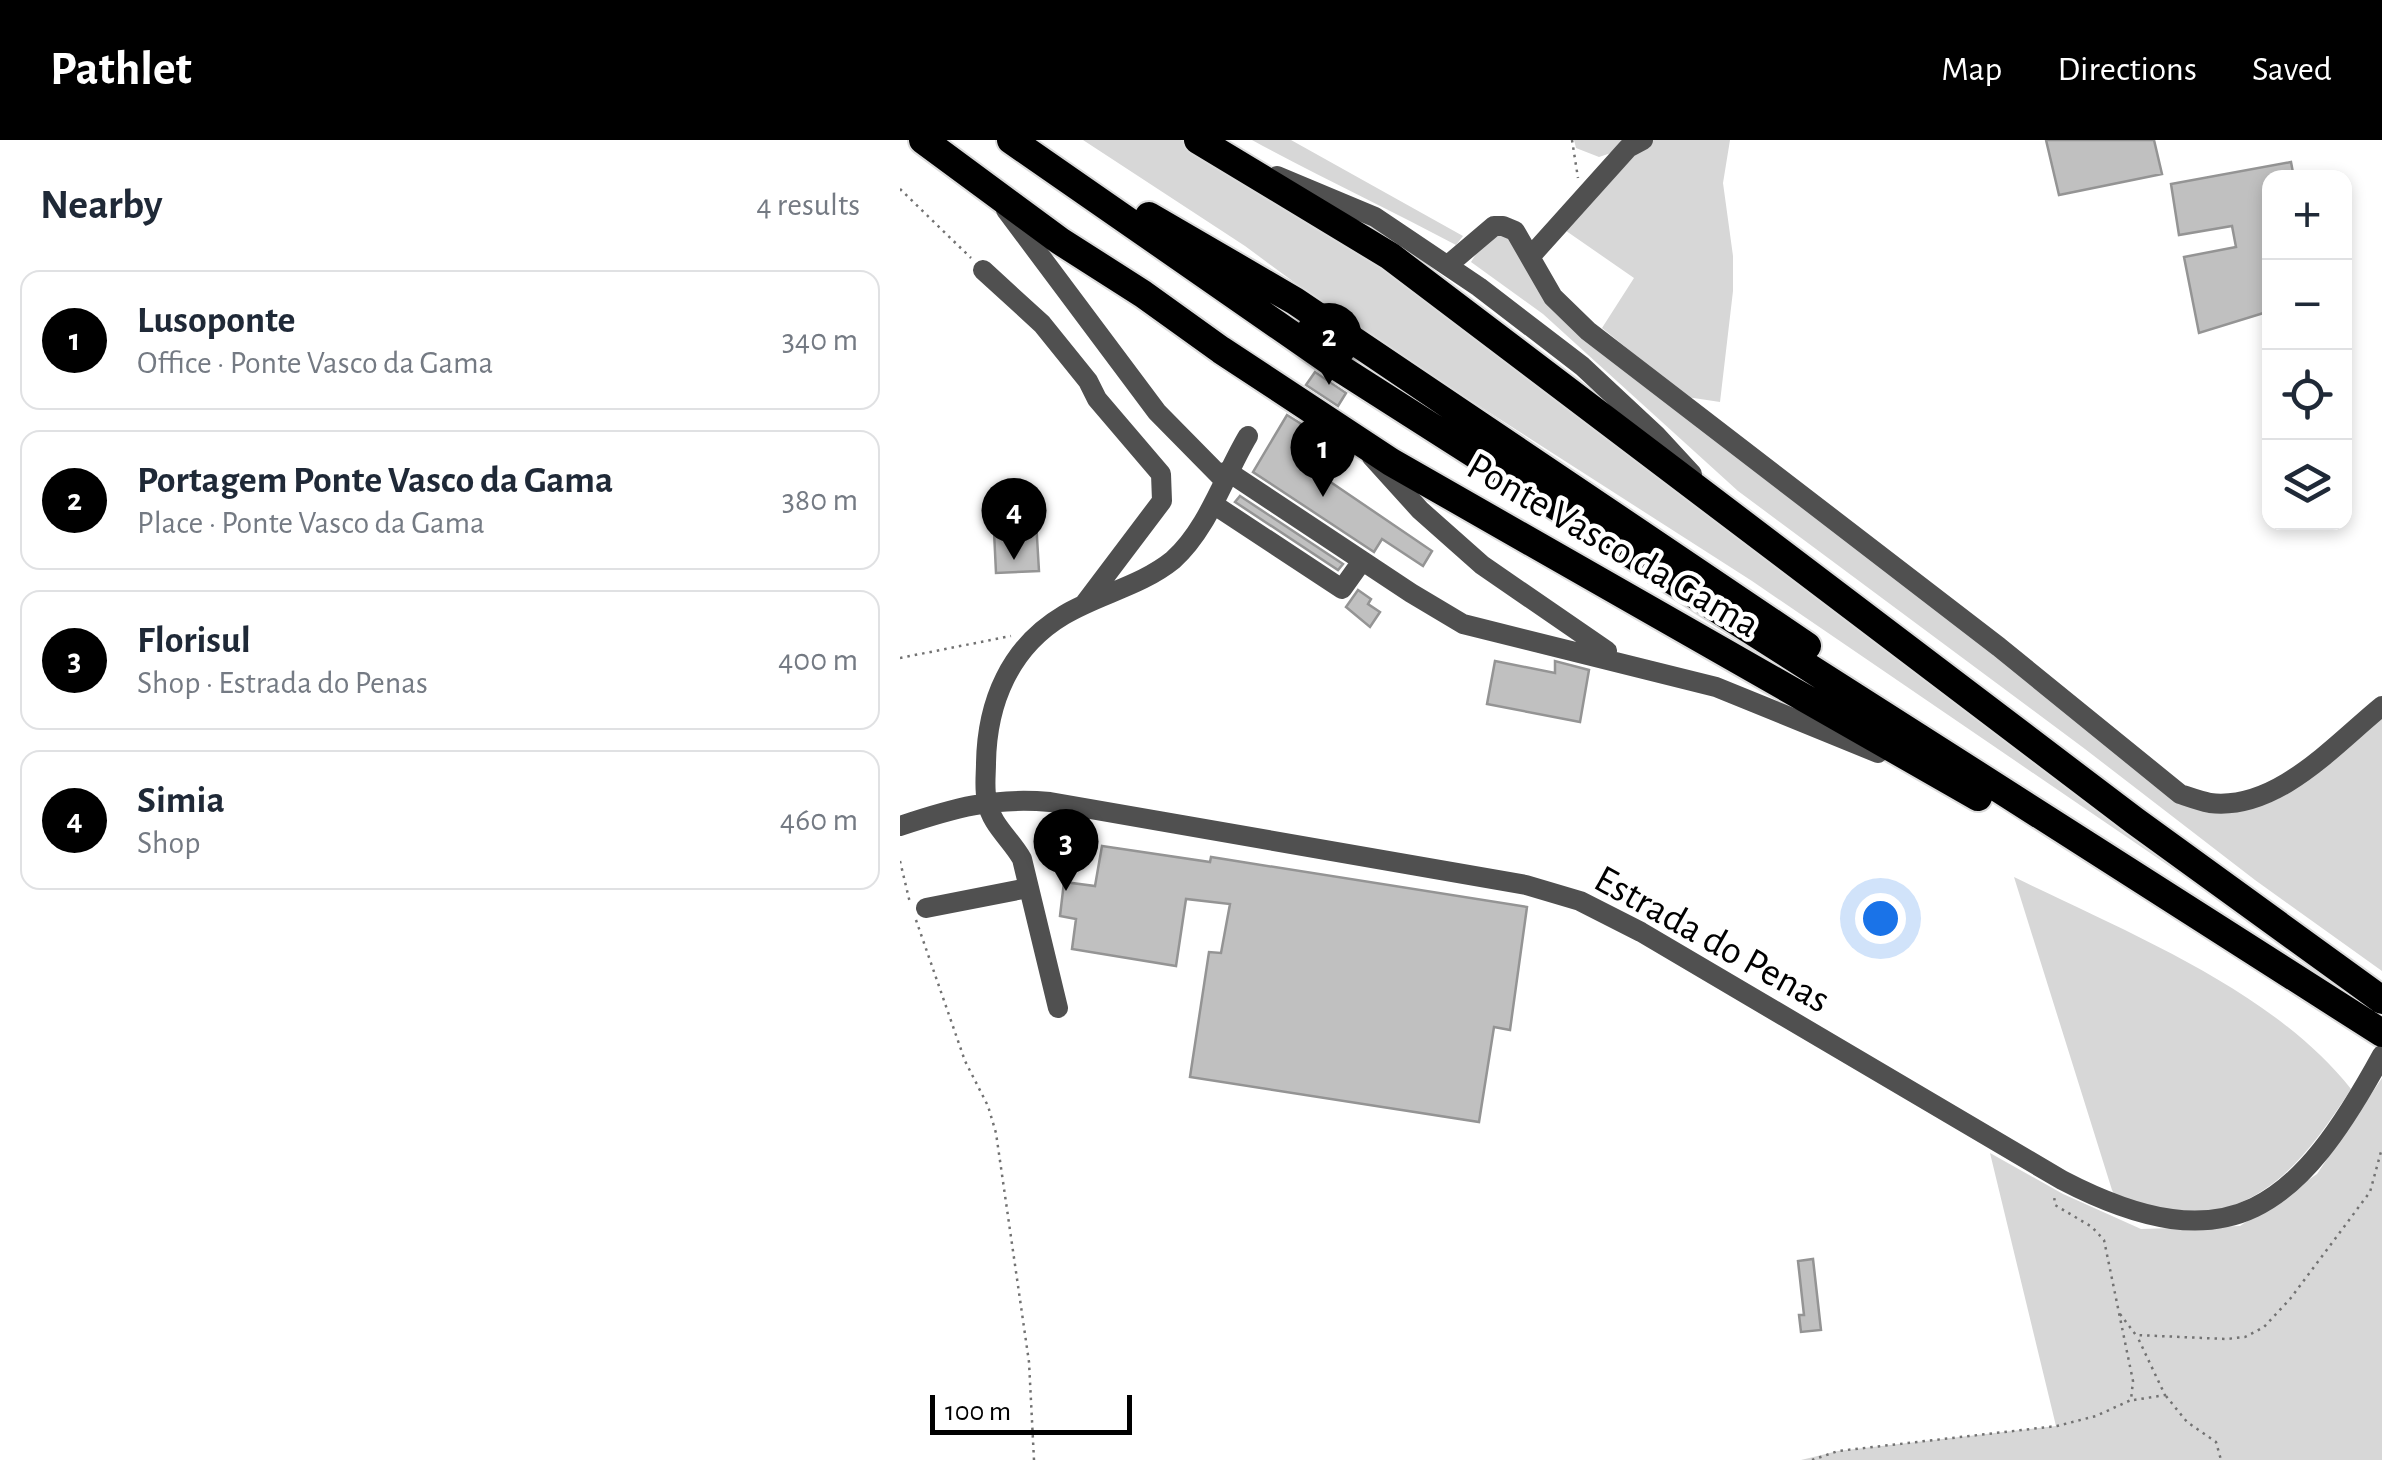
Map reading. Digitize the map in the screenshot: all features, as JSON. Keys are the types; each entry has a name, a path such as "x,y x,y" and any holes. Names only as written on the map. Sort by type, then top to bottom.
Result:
{"highway":[{"name":"Ponte Vasco da Gama","path":"923,140 1076,252 1444,493 2292,975"},
{"name":"Ponte Vasco da Gama","path":"1011,140 1341,369 2382,1033"},
{"name":"Ponte Vasco da Gama","path":"1034,140 1422,385 2292,975"},
{"name":"Ponte Vasco da Gama","path":"1209,146 1390,256 2202,871 2382,1000"}],"street":[{"path":"1530,257 1628,148 1644,140"},
{"path":"1209,146 1375,216 1448,265 1598,380 1656,435 1723,509"},
{"path":"993,193 1156,412 1225,475 1436,609 1470,626 1716,687 1778,710 1991,804"},
{"path":"1448,265 1494,226 1510,227 1553,297 1588,331 1999,647 2180,794 2208,803 2263,796 2295,777 2382,706"},
{"path":"983,270 1042,324 1088,381 1097,399 1161,474 1162,501 1084,604"},
{"path":"1058,1008 1022,859 1014,843 996,826 986,801 987,736 1004,679 1036,636 1084,604 1166,565 1187,545 1248,436"},
{"path":"1354,437 1420,510 1482,566 1613,663"},
{"path":"1213,504 1342,590 1362,561"},
{"name":"Estrada do Penas","path":"900,826 986,801 1050,802 1555,892 1641,932 2062,1180 2100,1200 2150,1217 2199,1221 2224,1217 2252,1208 2299,1177 2342,1126 2382,1054"},
{"path":"926,908 1028,888"}],"path":[{"path":"1572,140 1582,199"},
{"path":"900,189 983,270"},
{"path":"900,658 1012,636"},
{"path":"900,860 912,909 964,1061 988,1106 996,1133 1029,1362 1034,1460"},
{"path":"2136,1335 2226,1339 2245,1337 2264,1327 2290,1299 2370,1192 2382,1148"},
{"path":"2062,1180 2054,1195 2055,1206 2092,1227 2104,1240 2133,1380 2128,1401"},
{"path":"2119,1313 2136,1335 2165,1395 2187,1422 2216,1442 2221,1460"},
{"path":"1812,1460 1838,1452 2056,1426 2096,1416 2128,1401 2165,1395"}],"shaded area":[{"path":"1083,140 1181,140 1329,225 2190,874 2178,872 1752,581 1348,322 1245,246"},
{"path":"1252,140 1291,140 1463,236 1456,245"},
{"path":"1574,140 1730,140 1723,183 1733,256 1733,291 1720,402 1687,397 1602,328 1634,278 1559,226 1626,148 1599,157 1576,148"},
{"path":"1489,233 1507,233 1548,299 2161,788 2214,813 2278,799 2382,718 2382,971 1738,491 1543,314 1471,262"},
{"path":"2014,877 2149,942 2240,993 2319,1054 2351,1089 2306,1152 2282,1176 2257,1194 2228,1207 2196,1212 2160,1211 2118,1201"},
{"path":"2382,1078 2382,1460 1801,1460 1838,1451 2056,1426 1990,1153 2063,1194 2141,1229 2240,1226 2317,1174"}],"building":[{"path":"2046,140 2154,140 2162,174 2059,195"},
{"path":"2291,162 2292,170 2262,170 2262,313 2199,333 2184,257 2236,247 2232,226 2179,235 2171,184"},
{"path":"1315,372 1346,393 1338,406 1306,385"},
{"path":"1287,415 1319,435 1301,462 1432,551 1423,566 1382,539 1374,552 1253,472"},
{"path":"1034,487 1039,571 996,573 992,489"},
{"path":"1240,496 1343,564 1338,570 1235,502"},
{"path":"1358,590 1380,612 1370,627 1346,607"},
{"path":"1495,661 1555,673 1555,661 1589,670 1580,722 1487,704"},
{"path":"1102,846 1210,862 1211,857 1527,907 1510,1030 1494,1027 1479,1122 1190,1077 1209,952 1221,953 1230,904 1186,899 1176,966 1072,949 1076,919 1060,916 1064,882 1095,886"},
{"path":"1813,1259 1821,1330 1801,1332 1799,1315 1804,1315 1798,1261"}],"place":[{"name":"Portagem Ponte Vasco da Gama","path":"1329,385"},
{"name":"Lusoponte","path":"1323,497"},
{"name":"Simia","path":"1014,560"},
{"name":"Florisul","path":"1066,891"}]}
